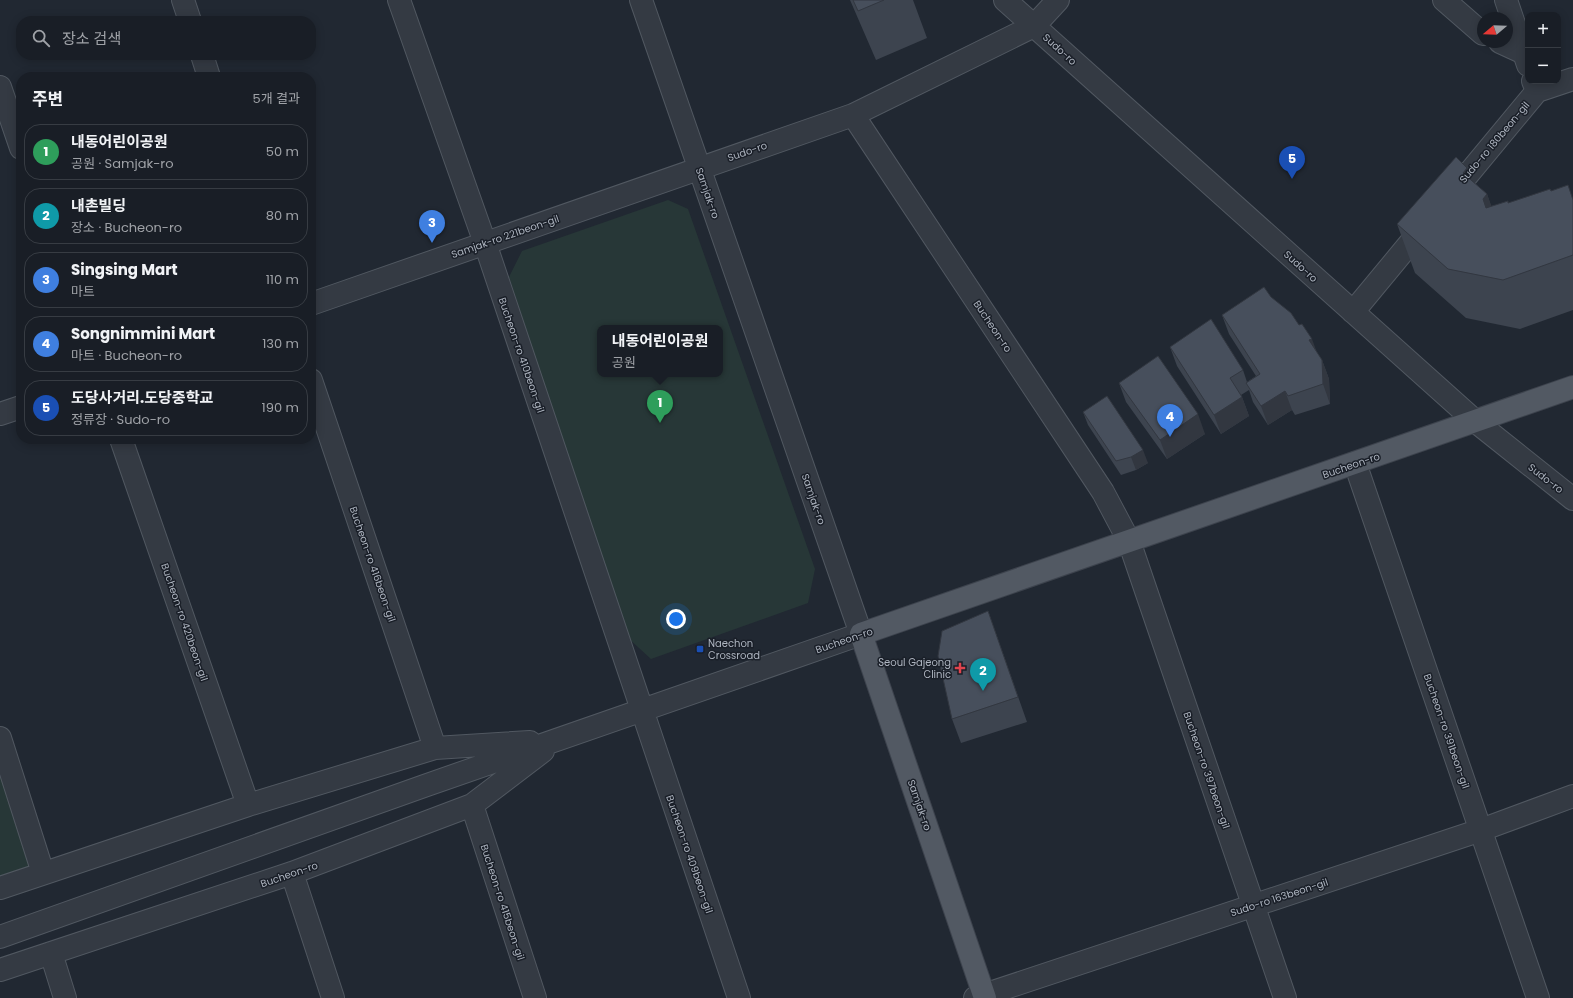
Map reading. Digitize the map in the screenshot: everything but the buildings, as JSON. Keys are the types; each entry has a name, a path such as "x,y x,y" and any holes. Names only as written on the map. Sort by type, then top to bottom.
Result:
{"main road":[{"name":"Bucheon-ro","path":"861,634 1573,387"},
{"name":"Samjak-ro","path":"861,634 982,997"}],"street":[{"path":"183,0 188,16"},
{"name":"Bucheon-ro 410beon-gil","path":"399,0 485,243 642,711"},
{"name":"Samjak-ro","path":"641,0 861,634"},
{"name":"Sudo-ro","path":"1005,0 1475,422 1573,499"},
{"path":"1034,26 1058,0"},
{"path":"1444,0 1477,29"},
{"path":"1506,0 1525,56"},
{"name":"Sudo-ro","path":"700,167 853,115 1034,26"},
{"path":"1509,48 1525,58"},
{"path":"204,60 207,72"},
{"path":"1535,86 1573,79"},
{"name":"Sudo-ro 180beon-gil","path":"1353,312 1535,86"},
{"path":"0,87 16,133"},
{"name":"Bucheon-ro","path":"853,115 1103,492 1129,541"},
{"name":"Samjak-ro 221beon-gil","path":"316,302 700,167"},
{"name":"Bucheon-ro 416beon-gil","path":"316,395 435,748"},
{"path":"0,414 16,408"},
{"name":"Bucheon-ro 420beon-gil","path":"123,444 248,805"},
{"name":"Bucheon-ro 391beon-gil","path":"1355,463 1538,998"},
{"name":"Bucheon-ro 397beon-gil","path":"1129,541 1285,998"},
{"name":"Bucheon-ro","path":"0,937 428,785 861,634"},
{"name":"Bucheon-ro 409beon-gil","path":"642,711 739,998"},
{"path":"0,738 43,873"},
{"name":"Bucheon-ro","path":"0,888 248,805 435,748 559,740"},
{"name":"Bucheon-ro","path":"0,970 292,873 472,805 559,740"},
{"name":"Sudo-ro 163beon-gil","path":"982,997 1481,830 1573,796"},
{"name":"Bucheon-ro 415beon-gil","path":"472,805 535,998"},
{"path":"292,873 334,998"},
{"path":"51,954 65,998"}],"shaded area":[{"path":"668,200 688,209 815,569 808,603 651,659 627,637 509,277 522,251"},
{"path":"0,755 36,870 0,882"}],"place":[{"name":"도당사거리.도당중학교","path":"1292,179"},
{"name":"Singsing Mart","path":"432,243"},
{"name":"내동어린이공원","path":"660,423"},
{"name":"Songnimmini Mart","path":"1170,437"},
{"name":"Naechon Crossroad","path":"700,649"},
{"name":"Seoul Gajeong Clinic","path":"960,668"},
{"name":"내촌빌딩","path":"983,691"}]}
